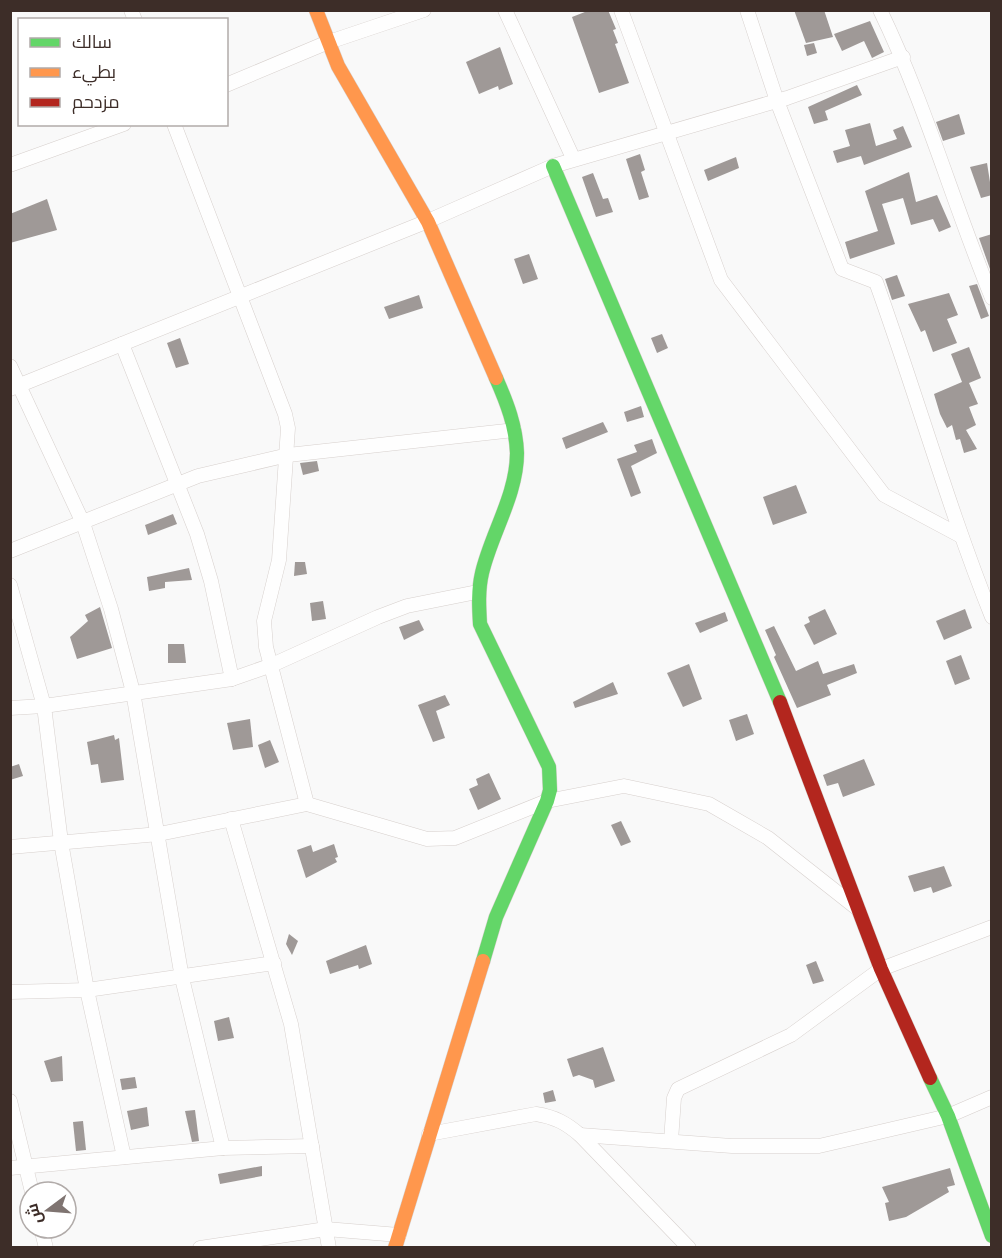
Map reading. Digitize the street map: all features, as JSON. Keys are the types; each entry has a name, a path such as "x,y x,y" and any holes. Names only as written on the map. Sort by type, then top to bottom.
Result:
{"street":[{"path":"200,1248 326,1229 397,1241 500,906 550,790 549,767 480,624 477,592 482,567 514,474 514,430 428,221 343,80 326,43 316,10"},
{"path":"228,84 326,43 424,10"},
{"path":"505,10 573,158"},
{"path":"621,10 721,280 884,495 959,535"},
{"path":"747,10 777,101 842,269 876,282 915,389 959,535 992,617"},
{"path":"880,10 903,57 964,231 992,298"},
{"path":"15,387 428,221 553,165 777,101 903,57"},
{"path":"10,165 118,126"},
{"path":"175,126 285,414 288,455 279,560 264,621 266,647 307,804"},
{"path":"553,165 794,733 881,969 948,1116 992,1236"},
{"path":"122,345 178,483 211,581 232,679"},
{"path":"10,366 15,387 83,523 111,609 133,693 182,978 223,1148"},
{"path":"10,551 198,476 288,455 514,430"},
{"path":"10,585 44,706 61,842 87,990 124,1157"},
{"path":"10,708 44,706 232,679 272,665 378,616 407,606 477,592"},
{"path":"10,847 159,834 307,804 427,839 441,839 467,836 547,801 624,786 709,804 768,838 860,910"},
{"path":"231,819 291,1024 329,1248"},
{"path":"671,1141 674,1098 678,1089 790,1035 881,969 992,927"},
{"path":"10,992 87,990 274,963"},
{"path":"580,1135 732,1146 819,1146 948,1116 992,1097"},
{"path":"10,1101 29,1180"},
{"path":"429,1134 536,1114 552,1116 567,1123 580,1135 689,1248"},
{"path":"10,1168 223,1148 312,1146"}],"building":[{"path":"590,10 608,10 616,29 613,30 618,43 615,44 629,83 599,93 572,17"},
{"path":"794,10 824,10 833,37 806,43"},
{"path":"870,21 884,52 872,58 864,41 842,51 834,34"},
{"path":"814,43 817,53 807,56 804,45"},
{"path":"500,47 513,84 499,90 498,86 479,94 466,62"},
{"path":"857,85 862,95 825,111 828,120 814,124 808,107"},
{"path":"959,114 965,134 943,141 936,122"},
{"path":"870,123 876,146 897,139 893,130 903,126 912,147 864,165 861,156 837,163 833,151 850,146 845,130"},
{"path":"640,154 645,170 641,172 649,197 639,200 626,159"},
{"path":"736,157 739,168 708,181 704,170"},
{"path":"987,163 992,195 981,198 970,167"},
{"path":"909,172 916,202 937,195 951,227 939,232 933,219 911,225 903,198 882,204 895,244 850,259 845,242 878,231 865,191"},
{"path":"593,173 603,199 608,198 613,212 596,217 582,177"},
{"path":"47,199 57,230 10,243 10,214"},
{"path":"992,234 992,269 990,269 979,238"},
{"path":"529,254 538,279 523,284 514,259"},
{"path":"897,275 905,296 892,300 885,279"},
{"path":"977,284 989,316 981,319 969,286"},
{"path":"949,293 958,315 947,319 957,343 933,352 925,330 921,332 908,304"},
{"path":"419,295 423,308 389,319 384,307"},
{"path":"662,334 668,348 657,353 651,338"},
{"path":"180,338 189,364 176,368 167,343"},
{"path":"969,347 981,378 969,383 978,404 969,407 976,425 966,430 977,449 964,453 960,439 956,440 952,425 947,428 934,394 962,382 951,354"},
{"path":"641,406 644,417 627,422 624,412"},
{"path":"603,422 608,432 566,449 562,438"},
{"path":"652,439 657,453 631,466 641,493 631,497 617,459 637,452 634,445"},
{"path":"317,461 319,471 303,475 300,463"},
{"path":"796,485 807,513 773,525 763,497"},
{"path":"173,514 177,524 148,535 145,525"},
{"path":"295,562 305,562 307,574 294,576"},
{"path":"189,568 192,580 165,582 165,588 149,591 147,577"},
{"path":"323,601 326,619 312,621 310,603"},
{"path":"100,607 112,648 77,659 70,637 88,621 85,615"},
{"path":"825,609 837,634 814,645 804,625 810,622 808,617"},
{"path":"965,609 972,628 944,640 936,621"},
{"path":"725,612 728,621 700,633 695,623"},
{"path":"419,620 424,630 404,640 399,627"},
{"path":"774,626 796,671 818,661 823,674 854,664 857,673 827,685 831,695 797,708 774,657 776,655 765,630"},
{"path":"168,644 184,644 186,663 168,663"},
{"path":"961,655 970,679 955,685 946,661"},
{"path":"689,664 702,699 683,707 667,673"},
{"path":"613,682 618,694 575,708 573,702"},
{"path":"445,695 450,705 436,711 445,738 433,742 418,705"},
{"path":"747,714 754,734 736,741 729,720"},
{"path":"250,719 253,747 233,750 227,723"},
{"path":"114,735 115,740 119,738 124,780 101,783 98,764 91,765 87,742"},
{"path":"270,740 279,762 265,768 258,745"},
{"path":"864,759 875,785 843,797 838,783 827,786 823,775"},
{"path":"19,764 23,776 10,780 10,767"},
{"path":"489,773 501,799 478,810 469,789 478,785 476,779"},
{"path":"621,821 631,842 621,846 611,825"},
{"path":"334,844 338,857 335,858 337,862 306,878 297,850 311,845 313,852"},
{"path":"944,866 952,886 933,893 931,887 914,892 908,876"},
{"path":"289,934 298,941 292,955 286,944"},
{"path":"366,945 372,964 359,969 358,965 330,974 326,961"},
{"path":"816,961 824,981 813,984 806,965"},
{"path":"229,1017 234,1038 218,1041 214,1021"},
{"path":"603,1047 615,1081 595,1088 593,1080 579,1075 573,1077 567,1059"},
{"path":"62,1056 63,1081 51,1082 44,1061"},
{"path":"135,1077 137,1088 122,1090 120,1079"},
{"path":"553,1090 556,1101 545,1103 543,1093"},
{"path":"147,1107 149,1126 131,1130 127,1111"},
{"path":"195,1110 199,1141 192,1142 185,1111"},
{"path":"83,1121 86,1150 76,1151 73,1122"},
{"path":"262,1166 262,1176 220,1184 218,1174"},
{"path":"950,1168 955,1185 947,1187 949,1192 906,1217 889,1221 885,1203 889,1202 882,1187"}],"traffic: fast":[{"path":"553,166 780,702"},
{"path":"483,961 496,917 550,790 549,767 480,624 479,592 482,573 513,484 516,469 515,433 496,378"},
{"path":"930,1078 948,1116 992,1236"}],"traffic: slow":[{"path":"316,10 338,66 428,222 496,378"},
{"path":"395,1248 483,961"}],"traffic: jam":[{"path":"780,702 881,969 930,1078"}]}
